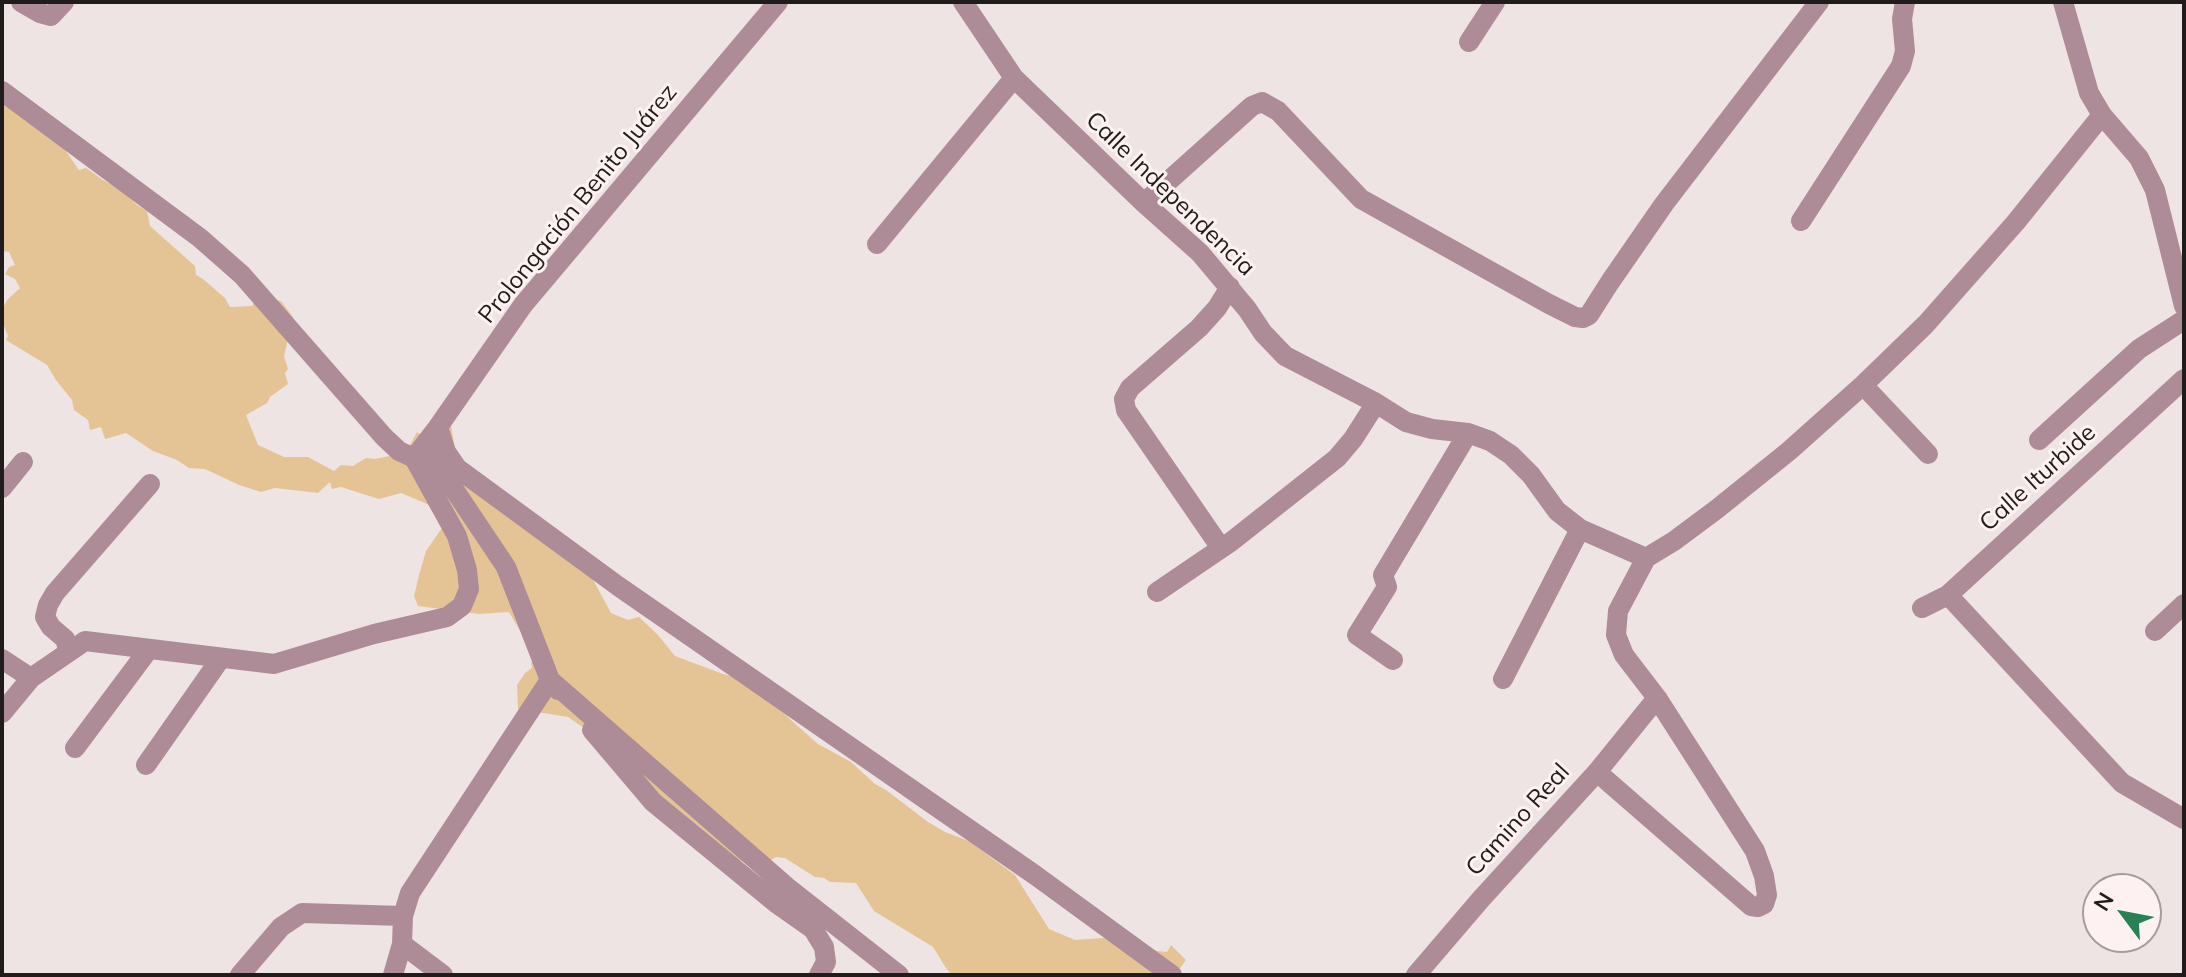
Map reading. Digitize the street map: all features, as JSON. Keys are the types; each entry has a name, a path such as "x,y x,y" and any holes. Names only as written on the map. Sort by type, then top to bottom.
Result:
{"street":[{"path":"21,2 51,16 64,2"},
{"name":"Prolongación Benito Juárez","path":"419,452 523,305 778,2"},
{"name":"Calle Independencia","path":"963,2 1014,78 1200,253 1285,356 1406,422 1468,433 1490,441 1511,455 1531,475 1557,511 1580,529 1646,558"},
{"path":"1469,42 1495,2"},
{"path":"1144,203 1252,106 1262,102 1278,111 1361,199 1549,304 1583,318 1589,315 1664,204 1819,2"},
{"path":"1801,221 1901,66 1905,51 1902,19 1905,2"},
{"path":"2063,2 2089,93 2102,115 2139,158 2155,190 2184,306"},
{"path":"877,244 1014,78"},
{"path":"2,91 200,238 242,275 384,437 399,451 419,452"},
{"path":"1597,772 1751,906 1764,904 1767,895 1764,876 1755,851 1657,698 1624,655 1616,635 1618,611 1646,558 1717,509 1789,451 1926,324 2006,234 2102,115"},
{"path":"1221,548 1126,410 1124,399 1130,388 1199,328 1230,287"},
{"path":"2039,440 2139,349 2184,320"},
{"name":"Calle Iturbide","path":"1922,608 1948,595 2184,379"},
{"path":"1863,385 1928,454"},
{"path":"1157,592 1221,548 1337,458 1376,403"},
{"path":"438,427 446,452 457,468 618,586 1035,875 1172,975"},
{"path":"1393,660 1357,635 1387,587 1383,575 1468,433"},
{"path":"2,713 31,678 85,641 274,664 374,634 447,617 462,606 469,589 467,570 457,536 419,452"},
{"path":"419,452 506,567 550,680 653,802 776,903 813,929 824,947 826,962 819,975"},
{"path":"2,488 23,462"},
{"path":"69,652 65,639 45,617 48,605 150,484"},
{"path":"1503,679 1580,529"},
{"path":"1948,595 2122,783 2184,819"},
{"path":"2155,631 2184,604"},
{"path":"75,748 149,649"},
{"path":"146,765 221,658"},
{"path":"2,659 31,678"},
{"path":"393,975 402,944 403,916 410,893 550,680"},
{"path":"550,680 787,887 899,975"},
{"name":"Camino Real","path":"1416,975 1597,772 1657,698"},
{"path":"240,975 281,927 302,913 403,916"},
{"path":"402,944 443,975"}],"shaded area":[{"path":"2,94 63,147 79,170 86,168 122,190 147,211 150,226 195,266 196,275 225,298 230,307 252,306 258,296 281,301 293,317 284,356 288,384 270,397 267,403 246,415 258,445 284,457 308,457 334,471 341,465 353,466 366,458 399,454 410,445 417,432 426,438 451,425 455,449 465,467 583,561 611,613 628,620 639,617 675,656 723,674 761,683 774,702 818,744 851,762 875,784 928,822 969,841 1015,875 1049,929 1075,940 1103,938 1136,949 1167,952 1171,945 1186,960 1178,971 1179,975 952,975 933,947 874,911 856,883 830,882 815,877 785,858 776,857 765,864 729,857 725,863 597,737 568,717 518,709 517,685 532,668 535,656 509,612 479,614 418,606 414,596 426,551 444,525 441,510 401,493 379,499 341,487 332,489 330,482 318,493 275,488 261,492 205,469 189,468 153,451 126,433 105,439 101,427 90,430 88,420 74,410 72,400 47,365 6,340 8,336 2,321 2,309 20,288 15,279 5,274 9,267 15,265 9,252 2,251"}]}
